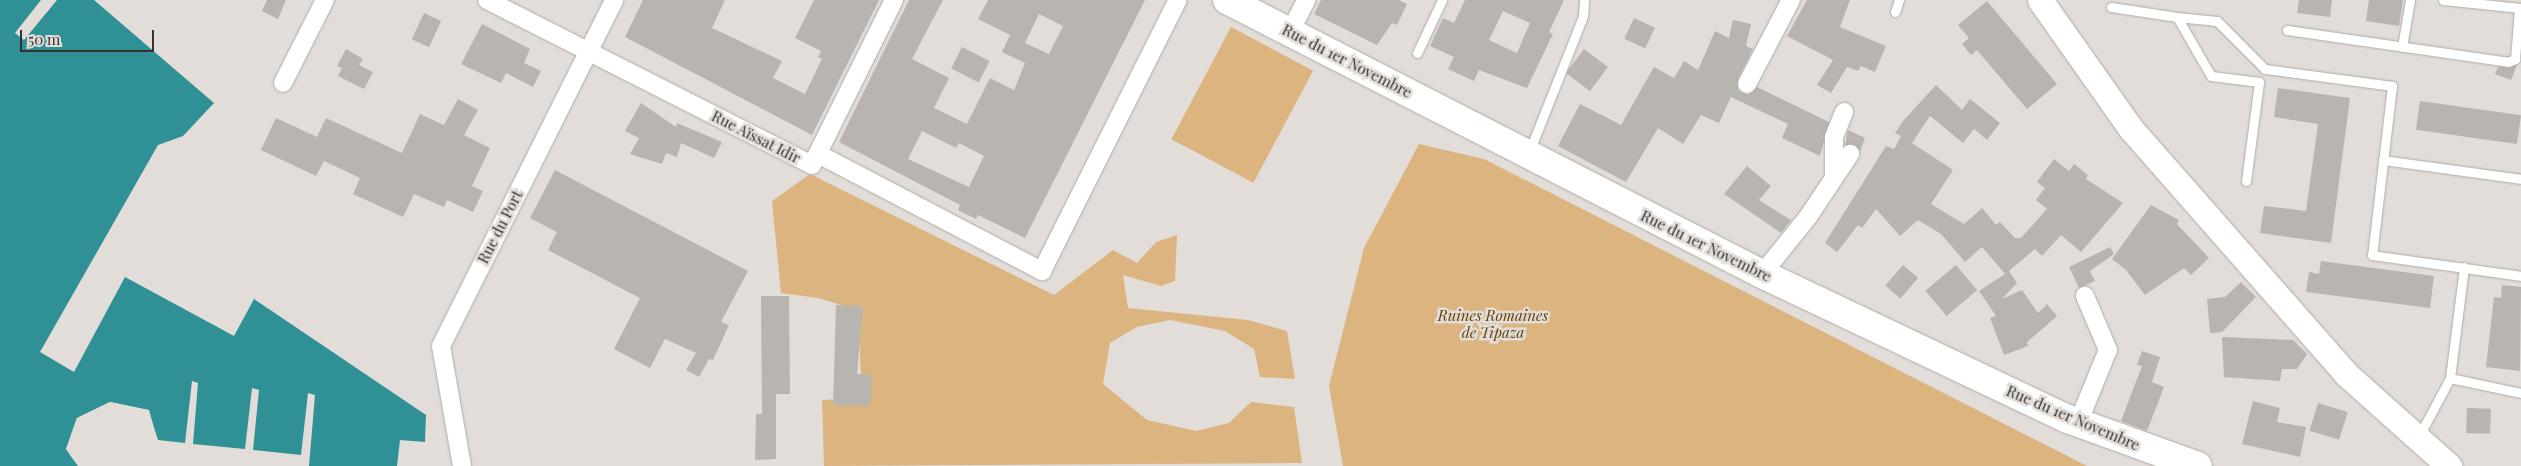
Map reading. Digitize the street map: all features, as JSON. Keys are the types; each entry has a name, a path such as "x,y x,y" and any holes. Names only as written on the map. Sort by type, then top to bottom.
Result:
{"main road":[{"name":"Rue du 1er Novembre","path":"1228,0 1529,152 1625,206 1762,274 2078,423 2198,466"},
{"path":"2040,0 2131,129 2345,372 2449,466"}],"street":[{"path":"283,83 324,0"},
{"path":"487,0 588,53"},
{"name":"Rue du Port","path":"462,466 441,346 614,0"},
{"name":"Rue Aïssat Idir","path":"588,53 812,165 894,0"},
{"path":"818,154 1042,271 1178,0"},
{"path":"1290,32 1306,0"},
{"path":"1747,84 1791,0"},
{"path":"1834,178 1834,137 1844,112"},
{"path":"1762,274 1850,154"},
{"path":"2078,423 2108,350 2085,296"}],"lane":[{"path":"1417,53 1442,0"},
{"path":"1529,152 1583,16 1584,0"},
{"path":"1895,12 1899,0"},
{"path":"2402,47 2410,0"},
{"path":"2287,30 2508,62 2515,59 2520,8 2443,0"},
{"path":"2111,7 2217,21 2265,70 2392,86 2372,255 2521,276"},
{"path":"2177,17 2211,76 2259,82"},
{"path":"2246,181 2259,82 2265,70"},
{"path":"2383,160 2521,179"},
{"path":"2419,437 2450,378 2464,268"},
{"path":"2450,378 2521,392"}],"green space":[{"path":"1231,27 1313,71 1253,183 1171,139"},
{"name":"Ruines Romaines de Tipaza","path":"1419,144 1484,159 2087,466 1343,466 1329,386 1364,248"},
{"path":"810,174 1054,295 1113,250 1137,263 1156,242 1177,235 1175,281 1161,286 1123,275 1128,308 1248,320 1287,331 1295,379 1260,377 1254,349 1225,331 1170,320 1137,327 1110,343 1103,384 1147,420 1196,431 1229,423 1251,402 1294,407 1302,463 824,466 822,400 862,398 858,310 818,298 781,293 772,201"}],"water":[{"path":"0,0 41,0 15,33 24,40 57,0 94,0 214,103 183,136 158,145 40,352 74,372 125,277 234,336 254,299 426,415 425,442 400,440 397,466 309,466 315,395 308,393 301,455 253,450 259,390 252,388 245,449 193,444 198,383 192,381 185,443 158,440 148,410 110,402 77,418 66,449 78,466 0,466"}],"pier":[{"path":"110,402 149,410 158,442 147,412 110,405 79,420 69,448 78,466 66,449 77,418"}],"building":[{"path":"267,0 286,0 278,19 262,11"},
{"path":"643,0 725,0 712,28 782,61 773,78 805,94 822,59 818,57 821,51 795,38 814,0 879,0 812,135 625,37"},
{"path":"909,0 943,0 912,59 949,78 934,108 967,124 990,78 1014,90 1025,63 1002,52 1010,35 978,19 988,0 1145,0 1025,238 978,215 976,219 958,210 960,205 839,142","holes":["1039,14 1063,26 1049,54 1025,43","922,131 956,148 959,143 984,156 969,187 908,159"]},
{"path":"1321,0 1399,0 1407,4 1397,25 1392,23 1377,45 1314,14"},
{"path":"1465,0 1564,0 1549,32 1553,34 1527,88 1479,70 1474,81 1448,69 1454,57 1430,46 1443,18 1454,23","holes":["1503,11 1530,23 1517,53 1489,40"]},
{"path":"1807,0 1850,0 1840,27 1886,46 1875,72 1861,66 1858,71 1847,67 1831,93 1817,85 1833,60 1787,36"},
{"path":"2299,0 2332,0 2330,17 2297,13"},
{"path":"2369,0 2403,0 2399,26 2366,21"},
{"path":"1987,1 2057,84 2027,109 1977,50 1971,55 1962,44 1969,38 1958,25"},
{"path":"424,13 441,21 429,47 412,39"},
{"path":"1634,18 1655,28 1645,49 1624,39"},
{"path":"1733,20 1751,24 1746,46 1753,49 1738,79 1738,90 1748,95 1757,87 1829,122 1820,156 1782,138 1788,124 1731,97 1719,123 1701,115 1683,144 1658,128 1626,182 1558,146 1580,104 1621,125 1654,67 1674,78 1684,61 1698,70 1715,31 1729,38"},
{"path":"482,24 530,49 524,63 541,71 533,87 506,73 501,83 461,64"},
{"path":"962,47 990,61 979,82 951,68"},
{"path":"346,49 363,59 359,65 373,72 364,89 338,76 342,68 337,66"},
{"path":"1584,49 1608,67 1590,91 1566,73"},
{"path":"2517,65 2511,80 2495,74 2498,67"},
{"path":"1936,85 1962,110 1970,99 2000,123 1987,140 1974,129 1963,143 1930,116 1912,143 1953,170 1931,204 1964,224 1982,208 1996,225 2000,222 2015,238 2021,238 2047,209 2036,200 2045,188 2037,182 2054,159 2069,171 2074,164 2088,175 2086,179 2123,203 2081,252 2061,235 2042,256 2035,249 2009,271 2017,283 2002,299 2022,290 2038,313 2047,304 2057,316 2027,342 2028,346 2004,355 1990,318 1996,316 1979,291 2005,274 1982,247 1965,262 1941,234 1918,220 1900,236 1876,209 1862,228 1858,225 1837,252 1825,243 1886,146 1894,149 1901,136 1895,133 1903,121"},
{"path":"2278,88 2350,98 2331,243 2260,233 2264,206 2306,211 2318,124 2274,117"},
{"path":"458,99 478,110 464,135 490,148 472,186 483,191 473,212 447,200 444,207 414,194 403,217 353,194 360,178 324,161 316,176 261,150 276,118 317,137 326,118 402,153 420,114 444,125"},
{"path":"2420,101 2521,115 2517,144 2416,130"},
{"path":"641,103 676,127 677,123 722,142 714,158 681,143 677,157 666,153 662,164 630,154 639,138 625,131"},
{"path":"1848,130 1865,138 1860,151 1855,145 1845,145"},
{"path":"1747,166 1771,186 1759,200 1791,220 1781,233 1724,194"},
{"path":"555,170 748,271 721,322 729,325 713,360 709,359 699,377 686,370 696,353 665,339 650,368 614,349 640,298 548,250 557,232 530,218"},
{"path":"2151,205 2179,220 2177,224 2209,258 2191,275 2184,268 2145,295 2126,270 2112,259"},
{"path":"2110,247 2114,254 2090,271 2095,281 2079,288 2069,267"},
{"path":"2321,261 2434,276 2430,308 2306,292 2309,272 2319,274"},
{"path":"1903,265 1918,278 1900,298 1885,285"},
{"path":"1956,265 1977,290 1947,316 1925,291"},
{"path":"2241,282 2256,297 2222,332 2210,333 2207,299 2225,297"},
{"path":"2502,285 2521,287 2520,371 2486,367 2494,297 2501,298"},
{"path":"761,296 789,296 790,394 776,394 776,459 755,460 756,414 762,414"},
{"path":"836,305 863,306 857,374 872,375 870,406 833,405"},
{"path":"2222,337 2293,340 2307,354 2297,369 2282,369 2280,381 2224,377"},
{"path":"2142,351 2160,357 2152,382 2164,387 2147,431 2121,421 2142,366 2137,365"},
{"path":"2253,401 2280,408 2277,422 2306,427 2300,457 2242,444"},
{"path":"2318,403 2348,412 2339,440 2310,431"},
{"path":"2467,408 2491,409 2490,434 2466,433"}]}
